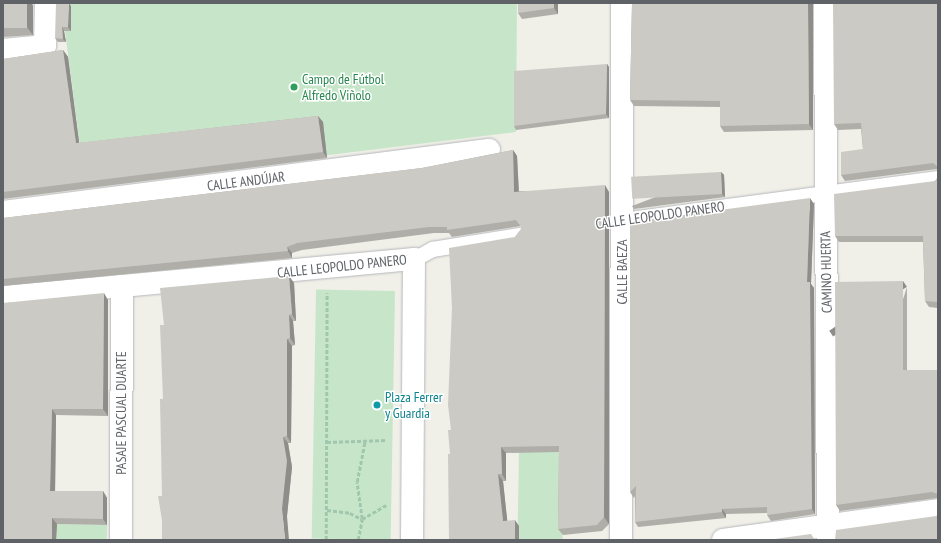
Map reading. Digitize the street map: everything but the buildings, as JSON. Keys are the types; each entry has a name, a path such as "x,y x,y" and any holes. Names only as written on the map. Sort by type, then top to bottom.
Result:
{"street":[{"path":"3,50 45,46 46,3"},
{"name":"CALLE BAEZA","path":"621,540 622,3"},
{"name":"CAMINO HUERTA","path":"824,3 828,533"},
{"name":"CALLE ANDÚJAR","path":"3,212 489,150"},
{"path":"412,540 414,440 414,259"},
{"name":"CALLE LEOPOLDO PANERO","path":"3,297 327,269 414,259"},
{"name":"PASAJE PASCUAL DUARTE","path":"121,540 122,286"},
{"path":"722,540 828,533 938,510"}],"lane":[{"name":"CALLE LEOPOLDO PANERO","path":"622,220 938,178"},
{"name":"CALLE LEOPOLDO PANERO","path":"414,259 432,248 518,235"}],"path":[{"path":"326,540 327,269"},
{"path":"327,442 414,440"},
{"path":"358,540 362,520 357,482 365,441"},
{"path":"362,520 388,504 413,502"},
{"path":"327,510 350,513 362,520"}],"green space":[{"name":"Campo de Fútbol Alfredo Viñolo","path":"56,3 517,3 516,132 85,185 65,31 71,31"},
{"name":"Plaza Ferrer y Guardia","path":"316,290 395,291 391,540 312,539"},
{"path":"519,451 564,452 562,540 517,539"},
{"path":"56,524 107,525 107,540 56,540"}],"place":[{"name":"Campo de Fútbol Alfredo Viñolo","path":"294,87"},
{"name":"Plaza Ferrer y Guardia","path":"377,405"}]}
